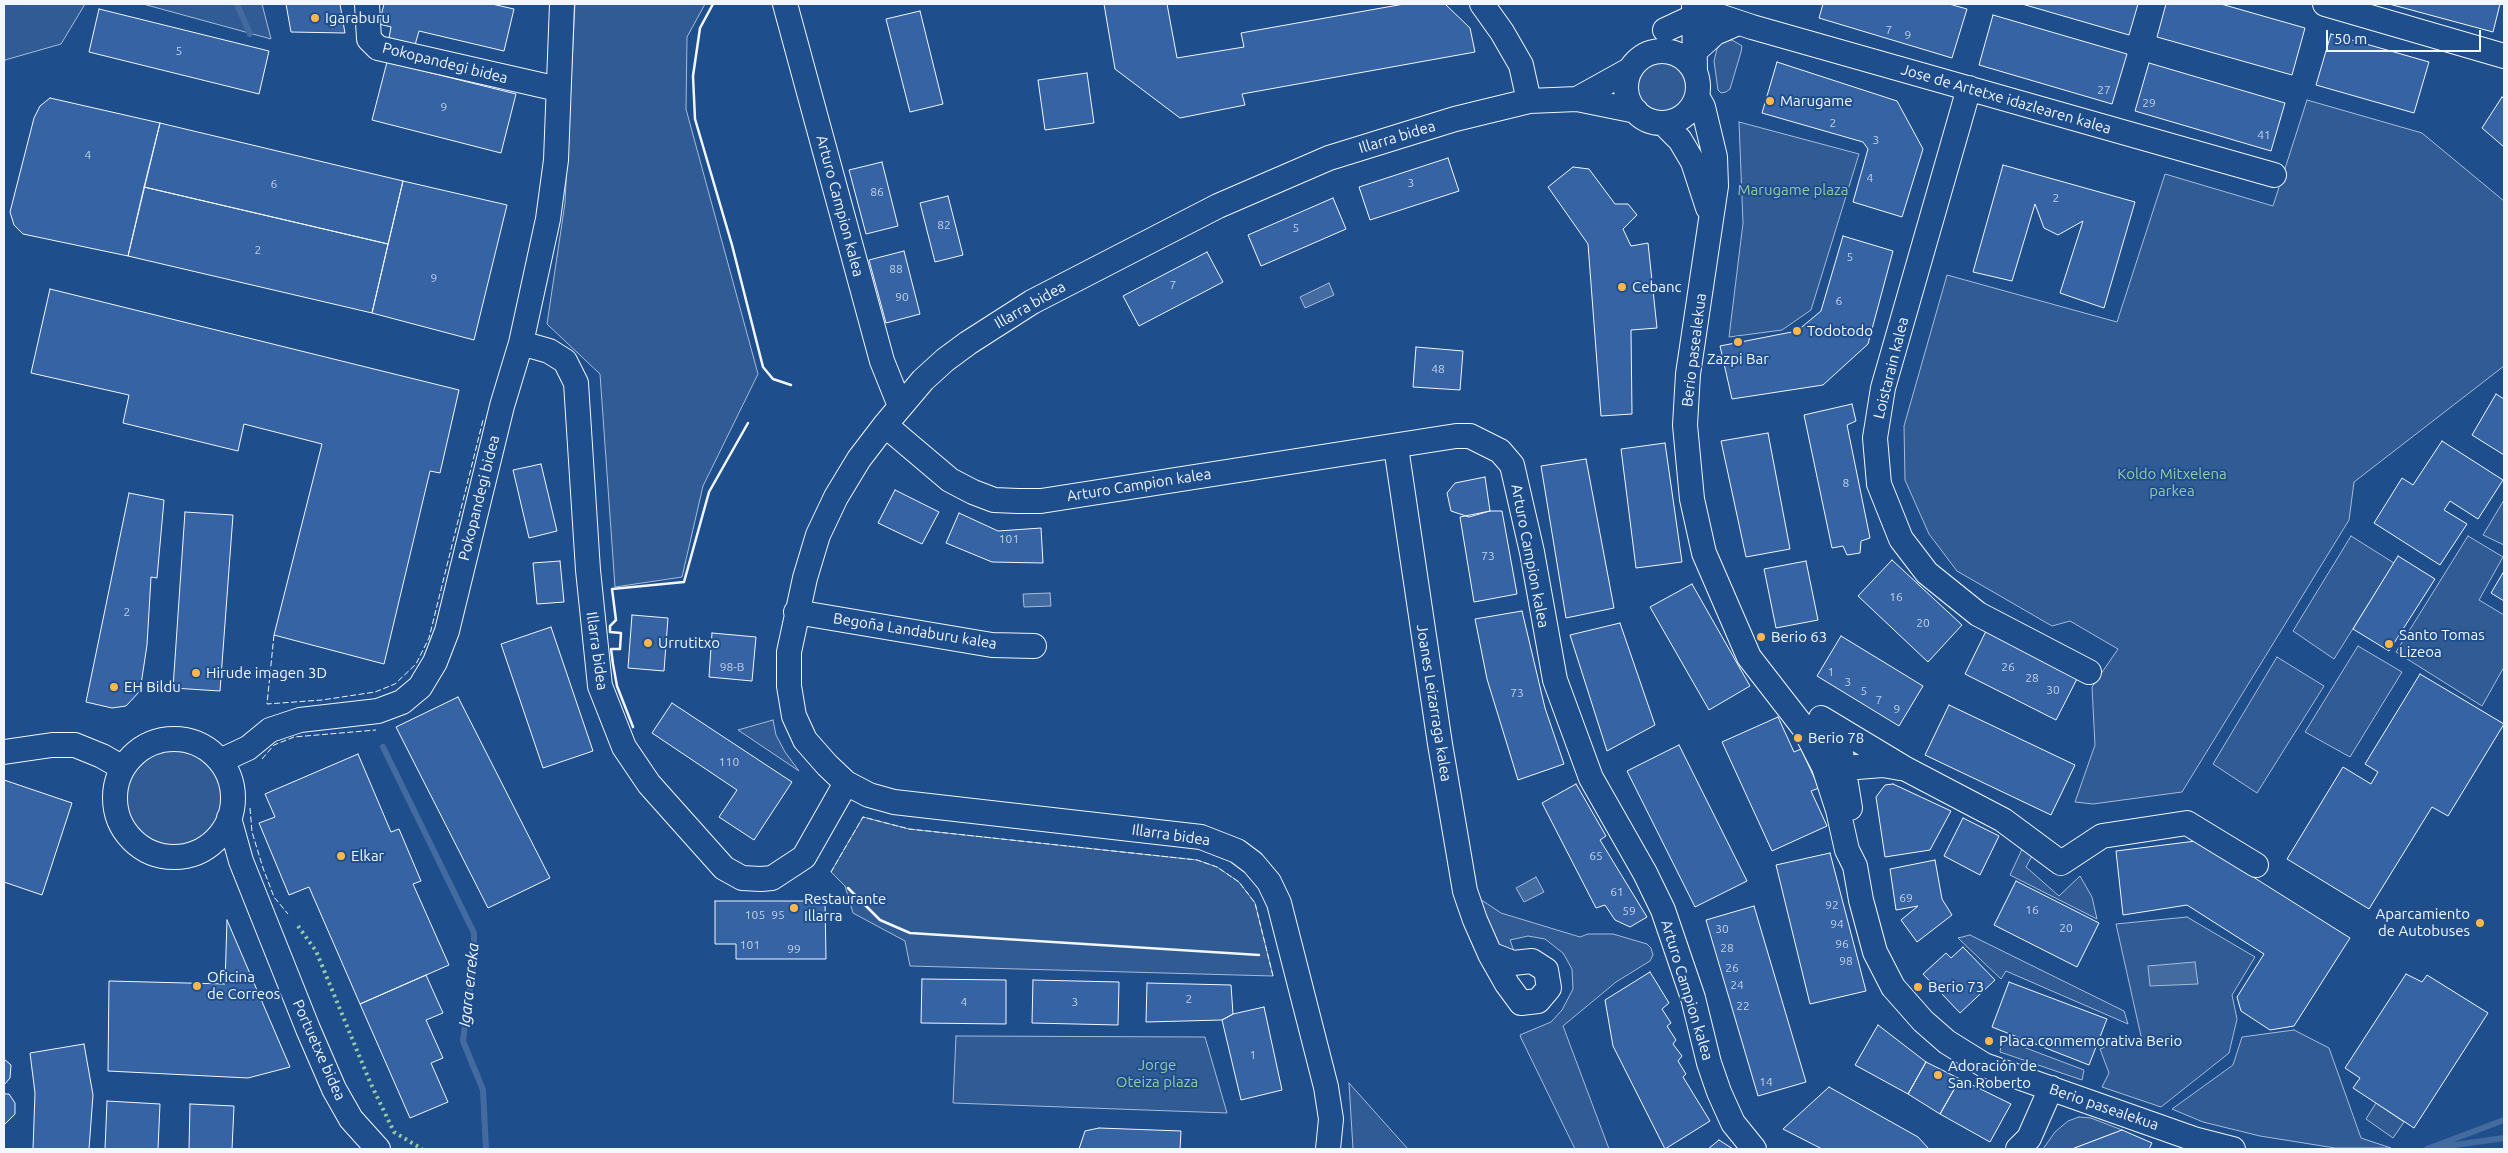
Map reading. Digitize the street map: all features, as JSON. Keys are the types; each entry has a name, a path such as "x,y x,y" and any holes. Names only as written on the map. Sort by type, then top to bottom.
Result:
{"street":[{"name":"Pokopandegi bidea","path":"367,4 369,39 378,48 558,89"},
{"name":"Pokopandegi bidea","path":"220,761 248,748 270,730 300,720 378,711 402,702 420,687 435,662 447,631 502,406 521,343 548,219 556,160 562,4"},
{"name":"Arturo Campion kalea","path":"785,4 882,362 900,406"},
{"path":"1482,4 1502,32 1521,65 1529,101"},
{"path":"2325,4 2504,56"},
{"path":"1690,8 1694,62 1698,84 1697,96 1685,115 1675,120 1663,122 1644,118 1630,102 1627,91 1639,62 1665,30 1690,8"},
{"name":"Jose de Artetxe idazlearen kalea","path":"1690,8 1710,12 1738,23 2274,175"},
{"path":"1694,62 1715,33 1738,23"},
{"path":"1639,62 1657,51 1668,52 1688,62 1694,62"},
{"name":"Illarra bidea","path":"1577,99 1639,62"},
{"name":"Loistarain kalea","path":"1969,88 1883,388 1875,438 1879,484 1901,539 1927,573 1978,614 2089,672"},
{"name":"Berio pasealekua","path":"1697,96 1703,107 1715,157 1716,186 1688,374 1685,425 1692,499 1704,553 1748,657 1804,728 1818,754 1833,791 1847,850 1855,866 1861,900 1875,952 1893,987 1922,1021 1947,1042 1984,1064 2194,1139 2233,1149"},
{"name":"Illarra bidea","path":"1328,1149 1331,1119 1326,1087 1279,903 1269,882 1253,863 1238,851 1201,837 894,802 869,795 846,783 805,740 794,716 788,686 789,652 796,612 818,535 836,497 859,459 900,406 923,380 993,326 1032,302 1218,206 1329,158 1455,119 1529,101 1577,99 1636,111"},
{"name":"Berio pasealekua","path":"1663,122 1680,140 1693,162 1703,188 1711,218"},
{"name":"Illarra bidea","path":"521,343 549,351 565,361 576,383 588,570 600,686 624,747 648,784 724,868 742,878 761,879 777,875 804,857 846,783"},
{"name":"Arturo Campion kalea","path":"885,425 950,480 994,500 1041,501 1470,436 1500,451 1512,465 1532,552 1555,680 1592,778 1645,873 1663,910 1693,998 1709,1063 1719,1092 1733,1123 1754,1149"},
{"name":"Joanes Leizarraga kalea","path":"1396,447 1440,744 1465,892 1474,920 1490,954"},
{"name":"Begoña Landaburu kalea","path":"796,612 992,644 1034,646"},
{"name":"Berio pasealekua","path":"1734,625 1748,634 1781,679 1821,718 1840,747 1858,850 1855,866"},
{"name":"Berio pasealekua","path":"1821,718 1904,768 2003,820 2061,863 2102,836 2187,823 2256,865"},
{"path":"178,739 194,743 208,750 220,761 230,779 233,798 230,818 222,833 210,845 195,853 177,857 159,855 143,848 129,836 119,820 115,803 116,785 123,768 134,755 146,746 178,739"},
{"path":"4,752 52,745 75,745 102,756 123,768"},
{"path":"1818,754 1844,768 1883,765 1904,768"},
{"name":"Portuetxe bidea","path":"230,818 241,861 334,1089 352,1119 378,1149"},
{"name":"Portuetxe bidea","path":"195,853 219,859 235,869 251,887"},
{"path":"2018,1149 2029,1138 2051,1088"}],"green space":[{"path":"4,4 85,4 61,44 5,60 4,64"},
{"path":"143,4 262,4 271,39"},
{"path":"575,4 705,4 687,37 686,109 758,374 703,486 682,577 615,587 600,374 547,324 565,203"},
{"path":"1732,40 1742,46 1741,52 1730,89 1721,93 1718,90 1714,61 1717,49 1723,42"},
{"path":"1657,62 1667,62 1680,69 1687,82 1687,92 1680,105 1667,112 1657,112 1648,108 1641,101 1637,92 1637,82 1641,73 1648,66"},
{"name":"Koldo Mitxelena parkea","path":"2307,100 2422,133 2504,201 2504,366 2354,482 2349,520 2182,792 2093,804 2075,802 2095,745 2092,687 2118,649 2070,621 2052,626 1957,571 1929,534 1905,480 1904,426 1947,275 2117,322 2165,174 2273,206"},
{"name":"Marugame plaza","path":"1739,122 1859,154 1811,310 1782,330 1729,337 1743,223"},
{"path":"2504,500 2504,545 2483,535"},
{"path":"2351,536 2394,563 2334,659 2293,631"},
{"path":"2468,536 2503,557 2479,600 2504,615 2504,667 2482,706 2396,652"},
{"path":"2358,646 2402,672 2350,757 2305,732"},
{"path":"2277,657 2324,686 2257,793 2213,764"},
{"path":"773,720 776,735 785,752 799,771 738,730"},
{"path":"174,749 192,753 208,763 218,779 222,797 218,815 208,831 192,841 174,845 156,841 140,831 130,815 126,797 130,779 140,763 156,753"},
{"path":"863,817 909,829 1197,860 1217,867 1239,882 1255,903 1273,976 910,966 905,941 853,913 845,886 831,872"},
{"path":"2023,847 2032,856 2026,867 2059,896 2080,876 2092,897 2097,919 2010,875"},
{"path":"1476,900 1483,901 1501,913 1580,937 1588,934 1613,934 1647,944 1651,948 1653,955 1650,961 1616,982 1563,1026 1609,1149 1575,1149 1520,1035 1551,1022 1562,1010 1573,989 1572,969 1563,953 1545,939 1528,936 1510,940 1515,954 1496,947"},
{"path":"2187,917 2255,957 2232,995 2237,1019 2229,1053 2161,1107 2102,1087 2109,1073 2100,1049 2122,1040 2143,1045 2116,924"},
{"path":"1970,935 2124,1011 2128,1024 2006,971 2001,979 1958,938"},
{"path":"2294,1030 2329,1048 2361,1138 2391,1148 2335,1148 2260,1136 2203,1122 2172,1109 2233,1065 2242,1037"},
{"name":"Jorge Oteiza plaza","path":"956,1036 1205,1037 1227,1113 953,1103"},
{"path":"2002,1039 2084,1070 2082,1080 2000,1052"},
{"path":"1349,1083 1408,1149 1353,1149"},
{"path":"2376,1103 2404,1122 2393,1138 2366,1119"},
{"path":"2079,1117 2091,1118 2122,1130 2072,1149 2043,1149 2055,1132 2068,1121"}],"shaded area":[{"path":"1329,283 1334,295 1305,308 1300,297"},
{"path":"1050,593 1051,606 1024,607 1023,594"},
{"path":"1536,877 1544,892 1524,902 1516,888"},
{"path":"2195,962 2198,984 2150,986 2148,966"}],"building":[{"name":"Igaraburu","path":"286,4 340,4 345,33 291,32"},
{"path":"384,4 492,4 514,9 504,51 419,31 415,45 389,38 391,27 379,24"},
{"path":"1104,4 1167,4 1177,58 1244,47 1241,33 1404,4 1445,4 1470,28 1475,52 1242,94 1245,105 1180,118 1115,69"},
{"path":"1823,4 1949,4 1967,9 1952,58 1819,18"},
{"path":"2022,4 2138,4 2129,35"},
{"path":"2166,4 2221,4 2305,28 2292,75 2157,37"},
{"path":"2389,4 2500,4 2493,32"},
{"path":"99,9 269,51 259,94 89,52"},
{"path":"920,11 943,104 910,112 886,19"},
{"path":"1993,15 2127,54 2112,104 1979,65"},
{"path":"2331,34 2429,62 2414,113 2316,85"},
{"path":"387,62 516,94 501,153 372,120"},
{"path":"1777,62 1897,101 1923,149 1902,217 1853,202 1868,149 1863,142 1762,113"},
{"path":"2149,63 2285,103 2271,151 2135,111"},
{"path":"1087,73 1094,123 1045,130 1038,80"},
{"path":"2502,97 2504,99 2504,147 2482,128"},
{"path":"50,98 160,123 128,256 23,234 14,225 10,212 34,118 40,106"},
{"path":"160,123 403,181 388,244 144,187"},
{"path":"1448,158 1459,191 1370,220 1359,187"},
{"path":"882,162 898,226 866,234 849,170"},
{"path":"2003,165 2135,202 2104,308 2060,293 2083,221 2058,235 2044,228 2035,204 2012,281 1973,272"},
{"name":"Cebanc","path":"1573,167 1589,169 1615,204 1628,204 1637,215 1623,229 1631,246 1648,243 1657,328 1631,330 1632,414 1601,416 1588,244 1548,187"},
{"path":"403,181 507,205 474,340 372,313"},
{"path":"144,187 388,244 372,313 128,256"},
{"path":"948,196 963,255 935,262 920,203"},
{"path":"1333,198 1346,229 1261,266 1248,235"},
{"path":"1843,236 1893,251 1868,344 1823,385 1732,399 1720,346 1797,331 1821,311"},
{"path":"904,251 920,314 886,323 869,260"},
{"path":"1207,252 1223,282 1139,326 1123,296"},
{"path":"50,289 459,390 440,473 430,471 384,664 274,635 322,444 244,424 238,451 123,423 129,395 31,373"},
{"path":"1416,347 1463,351 1460,390 1413,387"},
{"path":"2496,394 2504,399 2504,455 2472,435"},
{"path":"1852,404 1856,421 1847,425 1870,538 1861,541 1860,553 1847,555 1843,546 1832,548 1804,415"},
{"path":"1768,433 1790,549 1746,557 1721,441"},
{"path":"2442,441 2503,480 2478,519 2450,501 2444,510 2467,524 2440,565 2374,523 2402,478 2413,485"},
{"path":"1665,443 1682,562 1636,568 1621,449"},
{"path":"1586,459 1614,608 1566,618 1541,466"},
{"path":"541,464 557,531 529,538 513,470"},
{"path":"1485,477 1490,511 1469,517 1451,511 1447,493 1455,483"},
{"path":"895,490 939,512 922,544 878,523"},
{"path":"129,493 164,500 157,578 151,577 147,645 140,691 126,706 112,708 86,702"},
{"path":"1490,511 1502,511 1517,594 1474,602 1460,517"},
{"path":"185,512 233,515 220,691 173,688"},
{"path":"959,513 998,531 1041,528 1043,563 992,562 946,543"},
{"path":"2398,556 2435,579 2389,651 2353,629"},
{"path":"1892,560 1962,625 1928,662 1858,596"},
{"path":"560,561 564,602 537,604 533,563"},
{"path":"1806,561 1818,620 1776,628 1764,569"},
{"path":"2504,571 2504,601 2491,593"},
{"path":"1692,584 1750,686 1709,710 1650,607"},
{"path":"1522,611 1545,708 1564,764 1518,780 1487,679 1475,619"},
{"name":"Urrutitxo","path":"632,615 668,618 664,671 628,668"},
{"path":"1620,623 1655,725 1607,751 1570,635"},
{"path":"551,627 593,751 543,768 501,644"},
{"path":"1987,629 2079,675 2056,720 1965,674"},
{"path":"712,633 756,637 752,681 709,677"},
{"path":"1841,636 1923,686 1899,726 1817,676"},
{"path":"2420,674 2504,724 2448,816 2432,807 2369,909 2287,859 2343,767 2371,784 2378,772 2365,764"},
{"path":"458,697 550,878 488,908 396,727"},
{"path":"672,703 792,782 754,840 719,817 737,790 652,733"},
{"path":"1949,705 2075,765 2051,815 1925,755"},
{"path":"1778,717 1794,752 1801,749 1819,788 1811,791 1827,826 1772,851 1722,742"},
{"path":"1679,745 1747,881 1695,907 1627,771"},
{"name":"Elkar","path":"358,754 391,832 399,829 421,881 413,884 449,965 360,1004 309,887 289,895 259,823 275,817 265,794"},
{"path":"4,780 72,803 42,895 4,882"},
{"path":"1576,784 1606,836 1600,840 1647,917 1630,927 1615,920 1605,905 1596,908 1542,803"},
{"path":"1893,784 1951,811 1930,850 1885,857 1876,797 1885,785"},
{"path":"1963,818 1999,836 1980,875 1944,856"},
{"path":"2196,841 2350,938 2294,1026 2270,1030 2241,1011 2237,997 2264,954 2187,905 2123,915 2116,851"},
{"path":"1830,853 1866,991 1810,1004 1776,865"},
{"path":"1935,860 1942,899 1952,915 1917,942 1901,920 1918,906 1896,910 1890,869"},
{"path":"2016,881 2099,923 2077,967 1994,925"},
{"path":"715,901 825,901 826,959 736,959 736,944 715,944"},
{"path":"1754,906 1806,1082 1758,1096 1706,920"},
{"path":"227,920 290,1067 248,1078 108,1071 109,981 225,984"},
{"path":"1963,947 1995,980 1960,1013 1923,974 1946,953 1951,958"},
{"path":"1650,972 1669,1003 1662,1009 1671,1023 1667,1026 1676,1040 1673,1044 1682,1056 1678,1061 1686,1074 1683,1077 1710,1121 1665,1149 1613,1046 1605,1000"},
{"path":"2406,974 2422,982 2427,975 2488,1013 2414,1128 2353,1088 2360,1078 2345,1068"},
{"path":"426,975 443,1013 426,1020 443,1058 431,1063 448,1102 410,1118 360,1004"},
{"path":"922,979 1006,980 1006,1024 921,1023"},
{"path":"1033,980 1119,982 1118,1025 1032,1023"},
{"path":"2009,982 2107,1019 2089,1065 1992,1027"},
{"path":"1147,983 1231,985 1233,1014 1222,1020 1146,1022"},
{"path":"1264,1007 1282,1090 1241,1100 1222,1020 1233,1014"},
{"path":"1878,1025 1926,1062 1908,1094 1855,1065"},
{"path":"84,1044 93,1095 89,1149 33,1149 35,1093 30,1053"},
{"path":"4,1059 11,1065 10,1078 4,1085"},
{"path":"1926,1062 1960,1079 1940,1114 1908,1094"},
{"path":"1960,1079 2011,1104 1990,1142 1940,1114"},
{"path":"1829,1087 1918,1137 1929,1149 1822,1149 1783,1129"},
{"path":"4,1094 9,1094 15,1103 15,1114 4,1125"},
{"path":"107,1101 160,1104 158,1149 105,1149"},
{"path":"190,1104 234,1106 232,1149 189,1149"},
{"path":"1099,1128 1181,1131 1180,1149 1079,1149 1085,1131"},
{"path":"2122,1130 2152,1143 2149,1149 2072,1149"},
{"path":"1719,1140 1733,1149 1708,1149"}],"waterway":[{"name":"Igara erreka","path":"237,4 250,34"},
{"name":"Igara erreka","path":"383,747 474,933 474,958 463,1041 483,1090 486,1149"},
{"path":"2427,1149 2504,1120"},
{"path":"2441,1147 2504,1138"}],"hedge":[{"path":"298,926 316,951 370,1082 394,1132 422,1149"}],"fence":[{"path":"274,635 267,704 322,700 375,692 395,684 416,664 429,638 483,420"},
{"path":"262,759 274,745 294,737 376,730"},
{"path":"250,808 252,832 263,868 274,897 288,914"},
{"path":"831,872 863,817 909,829 1197,860 1217,867 1239,882 1255,903 1273,976"}],"wall":[{"path":"713,4 700,28 693,76 695,119 732,245 763,367 773,379 791,385"},
{"path":"633,727 617,686 613,664 611,649 620,649 621,633 610,632 610,626 616,620 612,589 684,582 709,492 748,423"},
{"path":"848,888 880,920 910,933 1259,955"}],"place":[{"name":"Igaraburu","path":"315,18"},
{"name":"Marugame","path":"1770,101"},
{"name":"Cebanc","path":"1622,287"},
{"name":"Todotodo","path":"1797,331"},
{"name":"Zazpi Bar","path":"1738,342"},
{"name":"Berio 63","path":"1761,637"},
{"name":"Urrutitxo","path":"648,643"},
{"name":"Santo Tomas Lizeoa","path":"2389,644"},
{"name":"Hirude imagen 3D","path":"196,673"},
{"name":"EH Bildu","path":"114,687"},
{"name":"Berio 78","path":"1798,738"},
{"name":"Elkar","path":"341,856"},
{"name":"Restaurante Illarra","path":"794,908"},
{"name":"Aparcamiento de Autobuses","path":"2480,923"},
{"name":"Oficina de Correos","path":"197,986"},
{"name":"Berio 73","path":"1918,987"},
{"name":"Placa conmemorativa Berio","path":"1989,1041"},
{"name":"Adoración de San Roberto","path":"1938,1075"}]}
